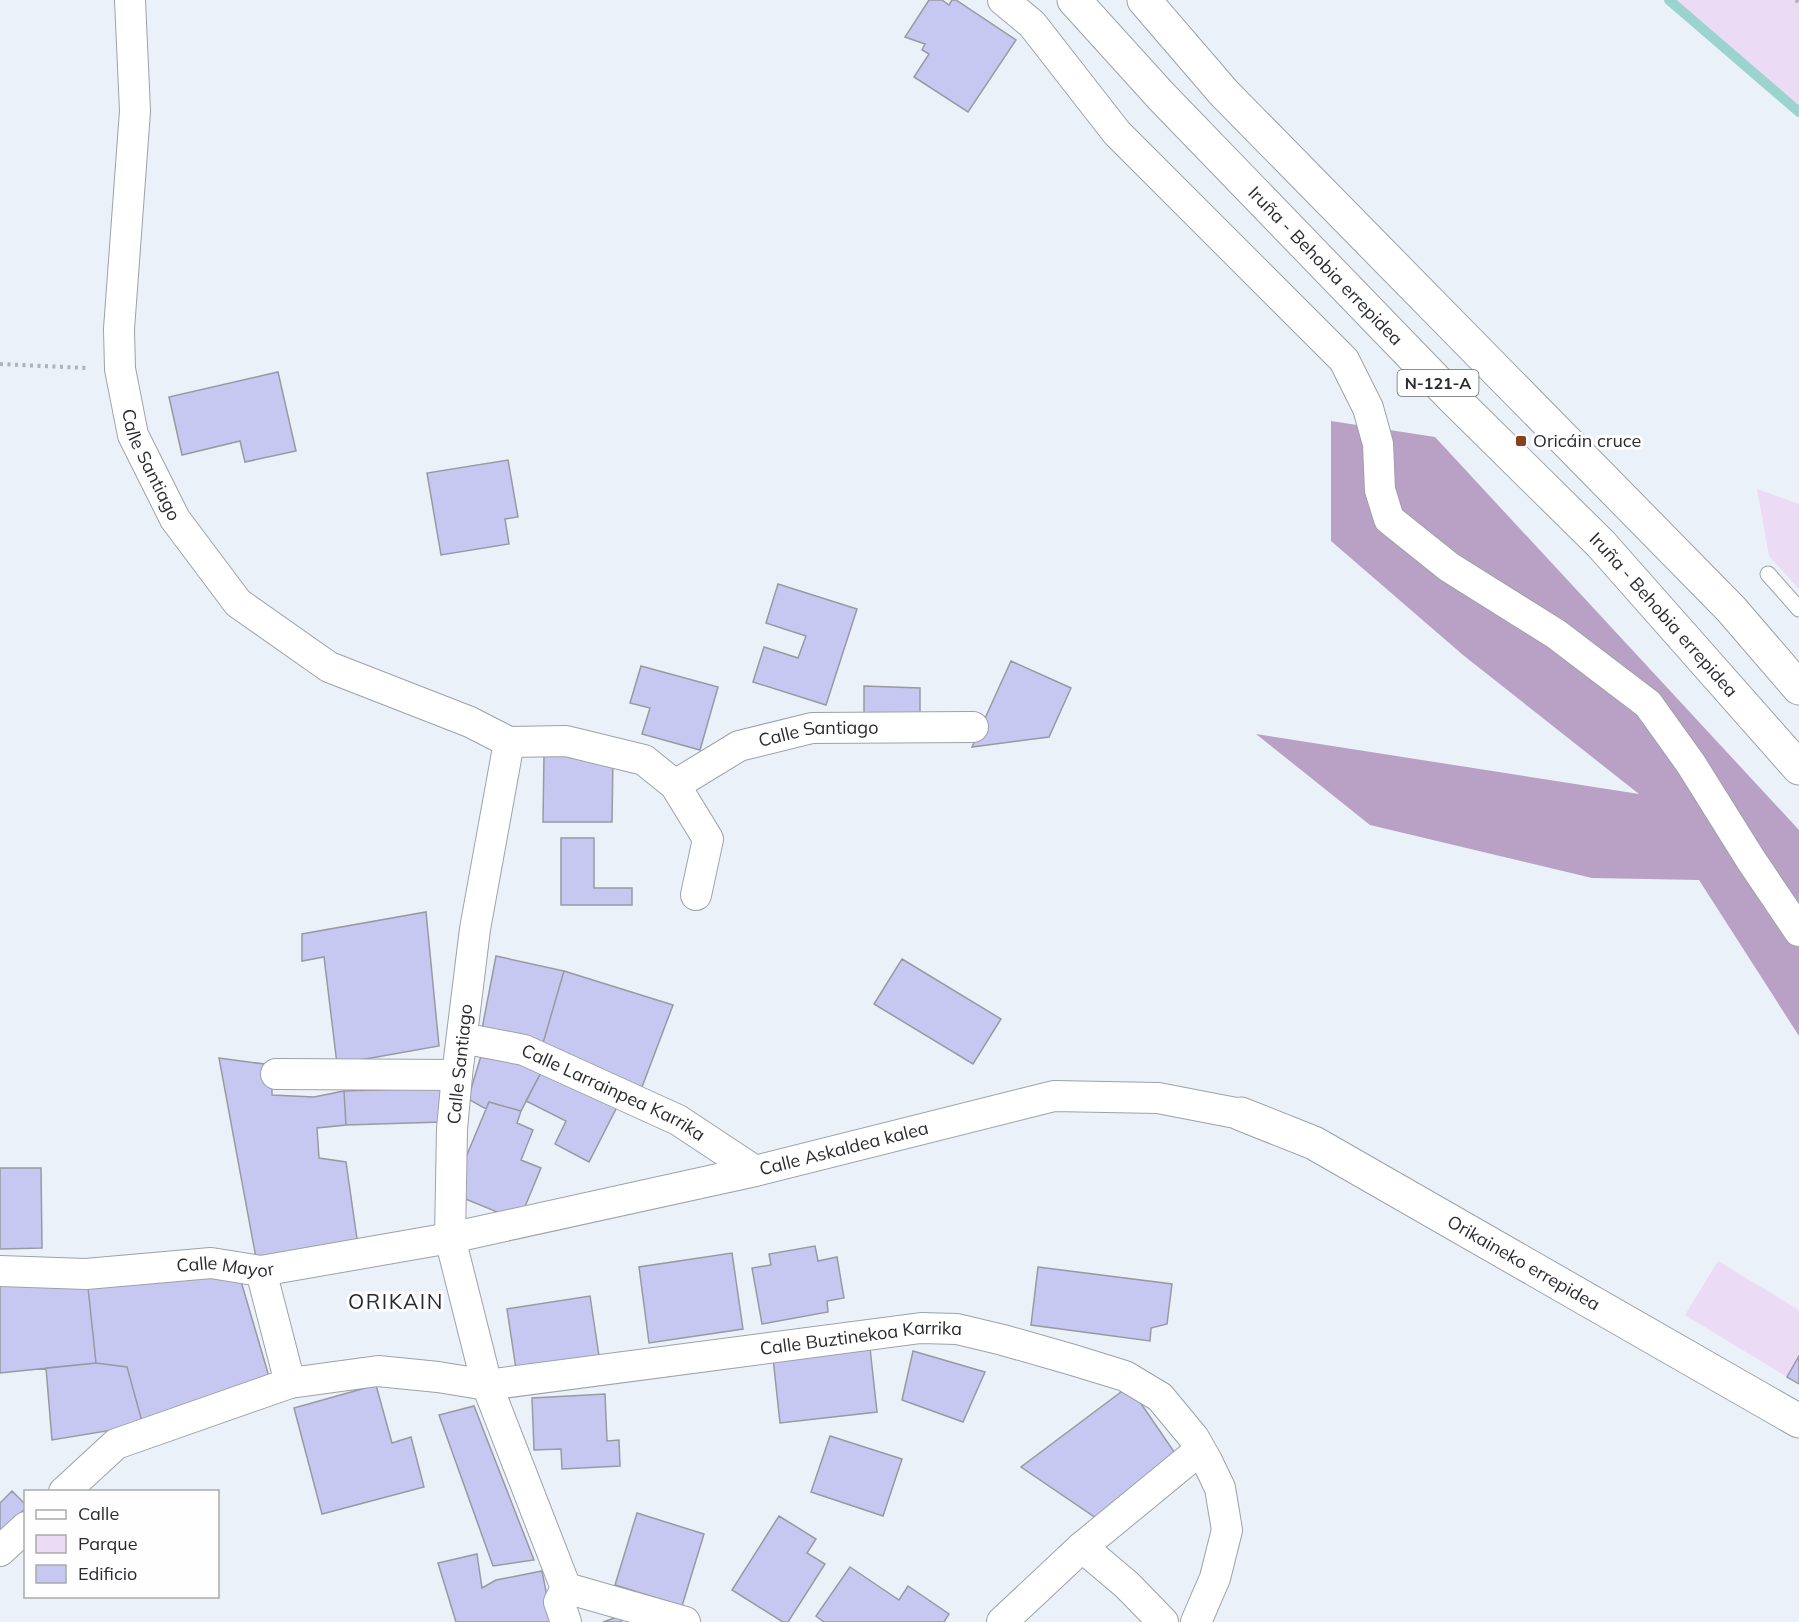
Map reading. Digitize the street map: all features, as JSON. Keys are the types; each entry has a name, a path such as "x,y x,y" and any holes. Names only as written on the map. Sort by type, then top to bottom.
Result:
{"main road":[{"name":"Iruña - Behobia errepidea","path":"1074,0 1161,96 1403,346 1601,544 1799,768"},
{"name":"N-121-A","path":"1144,0 1224,93 1731,609 1799,688"},
{"name":"Orikaineko errepidea","path":"1241,1114 1314,1143 1799,1421"}],"street":[{"name":"Calle Santiago","path":"130,0 135,111 119,329 120,369 132,435 175,519 238,603 329,667 470,722 509,742 566,741 644,759 675,785 708,839 696,895"},
{"path":"1003,0 1032,24 1117,133 1344,360 1368,408 1378,444 1380,490 1389,519 1449,567 1557,634 1648,704 1691,764 1799,931"},
{"name":"Calle Santiago","path":"675,785 739,746 812,728 974,727"},
{"name":"Calle Santiago","path":"509,742 475,929 457,1075 452,1129 450,1238 487,1385 566,1588 559,1602 566,1622"},
{"name":"Calle Larrainpea Karrika","path":"462,1038 524,1050 678,1120 755,1171"},
{"path":"276,1074 457,1075"},
{"name":"Calle Askaldea kalea","path":"450,1238 755,1171 1054,1096 1158,1098 1241,1114"},
{"name":"Calle Mayor","path":"0,1271 86,1274 211,1263 261,1271 450,1238"},
{"path":"261,1271 290,1383"},
{"name":"Calle Buztinekoa Karrika","path":"487,1385 921,1328 957,1329 1125,1376 1160,1397 1194,1438 1220,1488 1227,1530 1215,1578 1196,1622"},
{"path":"65,1490 116,1444 290,1383 378,1371 487,1385"},
{"path":"1002,1622 1082,1547 1200,1450"},
{"path":"0,1551 24,1529"},
{"path":"1082,1547 1127,1585 1163,1622"},
{"path":"566,1588 685,1622"}],"lane":[{"path":"1768,574 1799,609"}],"path":[{"path":"0,364 120,369"}],"green space":[{"path":"1669,0 1799,0 1799,112"},
{"path":"1757,489 1799,504 1799,589 1769,556"},
{"path":"1718,1261 1799,1310 1799,1356 1787,1377 1685,1315"}],"shaded area":[{"path":"1331,421 1435,437 1799,830 1799,1036 1699,880 1592,878 1370,825 1256,734 1639,794 1463,655 1331,541"}],"building":[{"path":"929,0 942,0 949,5 952,0 956,0 1016,40 968,112 914,77 929,54 922,50 925,44 905,37"},
{"path":"278,372 296,451 245,462 240,441 182,455 169,397"},
{"path":"508,460 518,517 505,519 509,544 441,555 427,473"},
{"path":"778,584 857,609 826,705 753,682 764,647 798,658 806,636 766,623"},
{"path":"1011,661 1071,688 1049,737 972,747"},
{"path":"641,666 718,687 700,750 642,734 650,708 630,703"},
{"path":"864,686 920,688 920,716 864,714"},
{"path":"544,755 613,755 612,822 543,822"},
{"path":"561,838 594,838 594,888 632,888 632,905 561,905"},
{"path":"426,912 439,1046 337,1064 324,957 302,961 302,934"},
{"path":"496,956 564,971 541,1050 481,1034"},
{"path":"902,959 1001,1019 973,1064 874,1004"},
{"path":"564,971 673,1005 642,1087 541,1050"},
{"path":"484,1046 545,1065 521,1111 489,1102 486,1109 468,1099"},
{"path":"219,1058 272,1065 272,1095 314,1097 344,1091 346,1125 317,1128 319,1158 346,1162 358,1246 256,1258"},
{"path":"545,1065 619,1103 589,1162 555,1144 566,1121 526,1101"},
{"path":"441,1088 442,1122 346,1125 344,1091"},
{"path":"489,1102 521,1111 517,1123 533,1130 521,1160 541,1168 519,1221 451,1193"},
{"path":"0,1168 41,1168 42,1248 0,1249"},
{"path":"815,1246 818,1261 837,1257 844,1298 827,1301 828,1312 762,1324 752,1268 771,1265 769,1254"},
{"path":"732,1253 743,1329 649,1343 639,1267"},
{"path":"1038,1267 1172,1284 1167,1324 1151,1328 1150,1341 1031,1325"},
{"path":"238,1271 270,1380 143,1425 127,1367 96,1363 87,1278"},
{"path":"87,1278 96,1363 0,1373 0,1281"},
{"path":"590,1296 599,1356 516,1369 507,1309"},
{"path":"870,1348 877,1412 780,1423 773,1358"},
{"path":"913,1351 985,1372 963,1422 902,1400"},
{"path":"1799,1356 1799,1384 1787,1377"},
{"path":"96,1363 127,1367 143,1425 52,1440 46,1368"},
{"path":"376,1385 392,1443 411,1437 424,1487 322,1514 294,1408"},
{"path":"1129,1386 1179,1459 1102,1522 1021,1467"},
{"path":"605,1394 607,1441 619,1440 620,1466 562,1469 561,1449 534,1450 532,1398"},
{"path":"474,1406 534,1560 493,1566 439,1415"},
{"path":"830,1436 902,1459 883,1516 811,1492"},
{"path":"12,1491 24,1503 24,1510 0,1532 0,1503"},
{"path":"637,1513 704,1534 682,1606 615,1585"},
{"path":"779,1516 816,1539 807,1553 825,1564 788,1622 783,1622 732,1590"},
{"path":"477,1554 482,1588 496,1580 542,1571 552,1622 456,1622 438,1563"},
{"path":"850,1567 899,1600 908,1586 949,1614 944,1622 824,1622 816,1616"},
{"path":"620,1616 622,1622 603,1622"}],"waterway":[{"path":"1669,0 1799,112"}],"place":[{"name":"Oricáin cruce","path":"1521,441"}],"district":[{"name":"ORIKAIN","path":"396,1302"}]}
